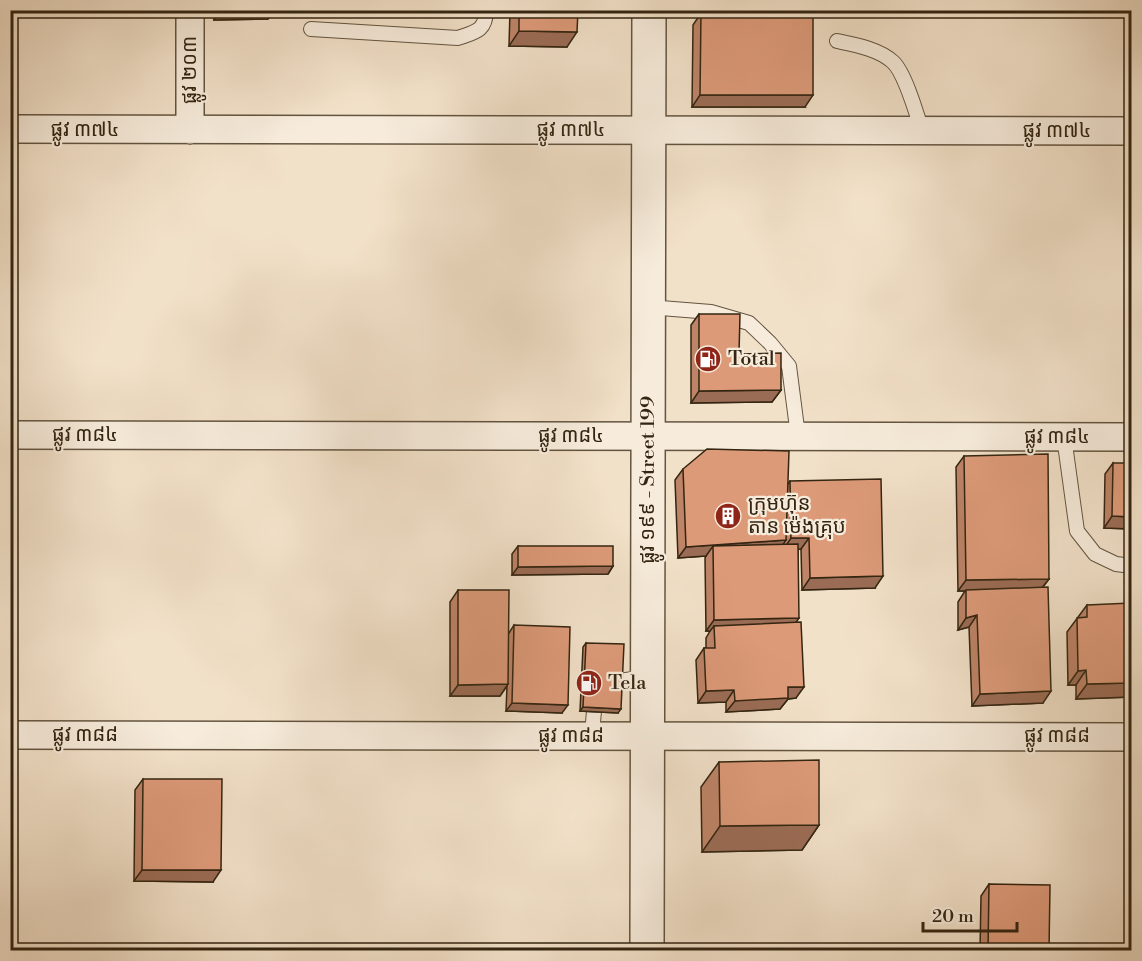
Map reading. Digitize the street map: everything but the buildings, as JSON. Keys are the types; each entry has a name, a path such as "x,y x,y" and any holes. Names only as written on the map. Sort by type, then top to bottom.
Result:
{"street":[{"name":"ផ្លូវ ២០៣","path":"190,10 190,130"},
{"name":"ផ្លូវ ១៩៩ - Street 199","path":"647,951 649,10"},
{"name":"ផ្លូវ ៣៧៤","path":"10,129 1131,131"},
{"name":"ផ្លូវ ៣៨៤","path":"10,435 1131,437"},
{"name":"ផ្លូវ ៣៨៨","path":"10,735 1131,737"}],"lane":[{"path":"311,29 458,38 478,31 486,21 486,10"},
{"path":"837,41 867,48 894,63 911,95 922,131"},
{"path":"648,307 711,312 749,323 789,366 798,436"},
{"path":"1064,437 1077,531 1095,554 1116,564 1131,566"},
{"path":"592,736 595,697 601,688 610,682 648,677"}],"place":[{"name":"Total","path":"708,359"},
{"name":"ក្រុមហ៊ុន តាន ម៉េងគ្រុប","path":"728,516"},
{"name":"Tela","path":"589,683"}]}
